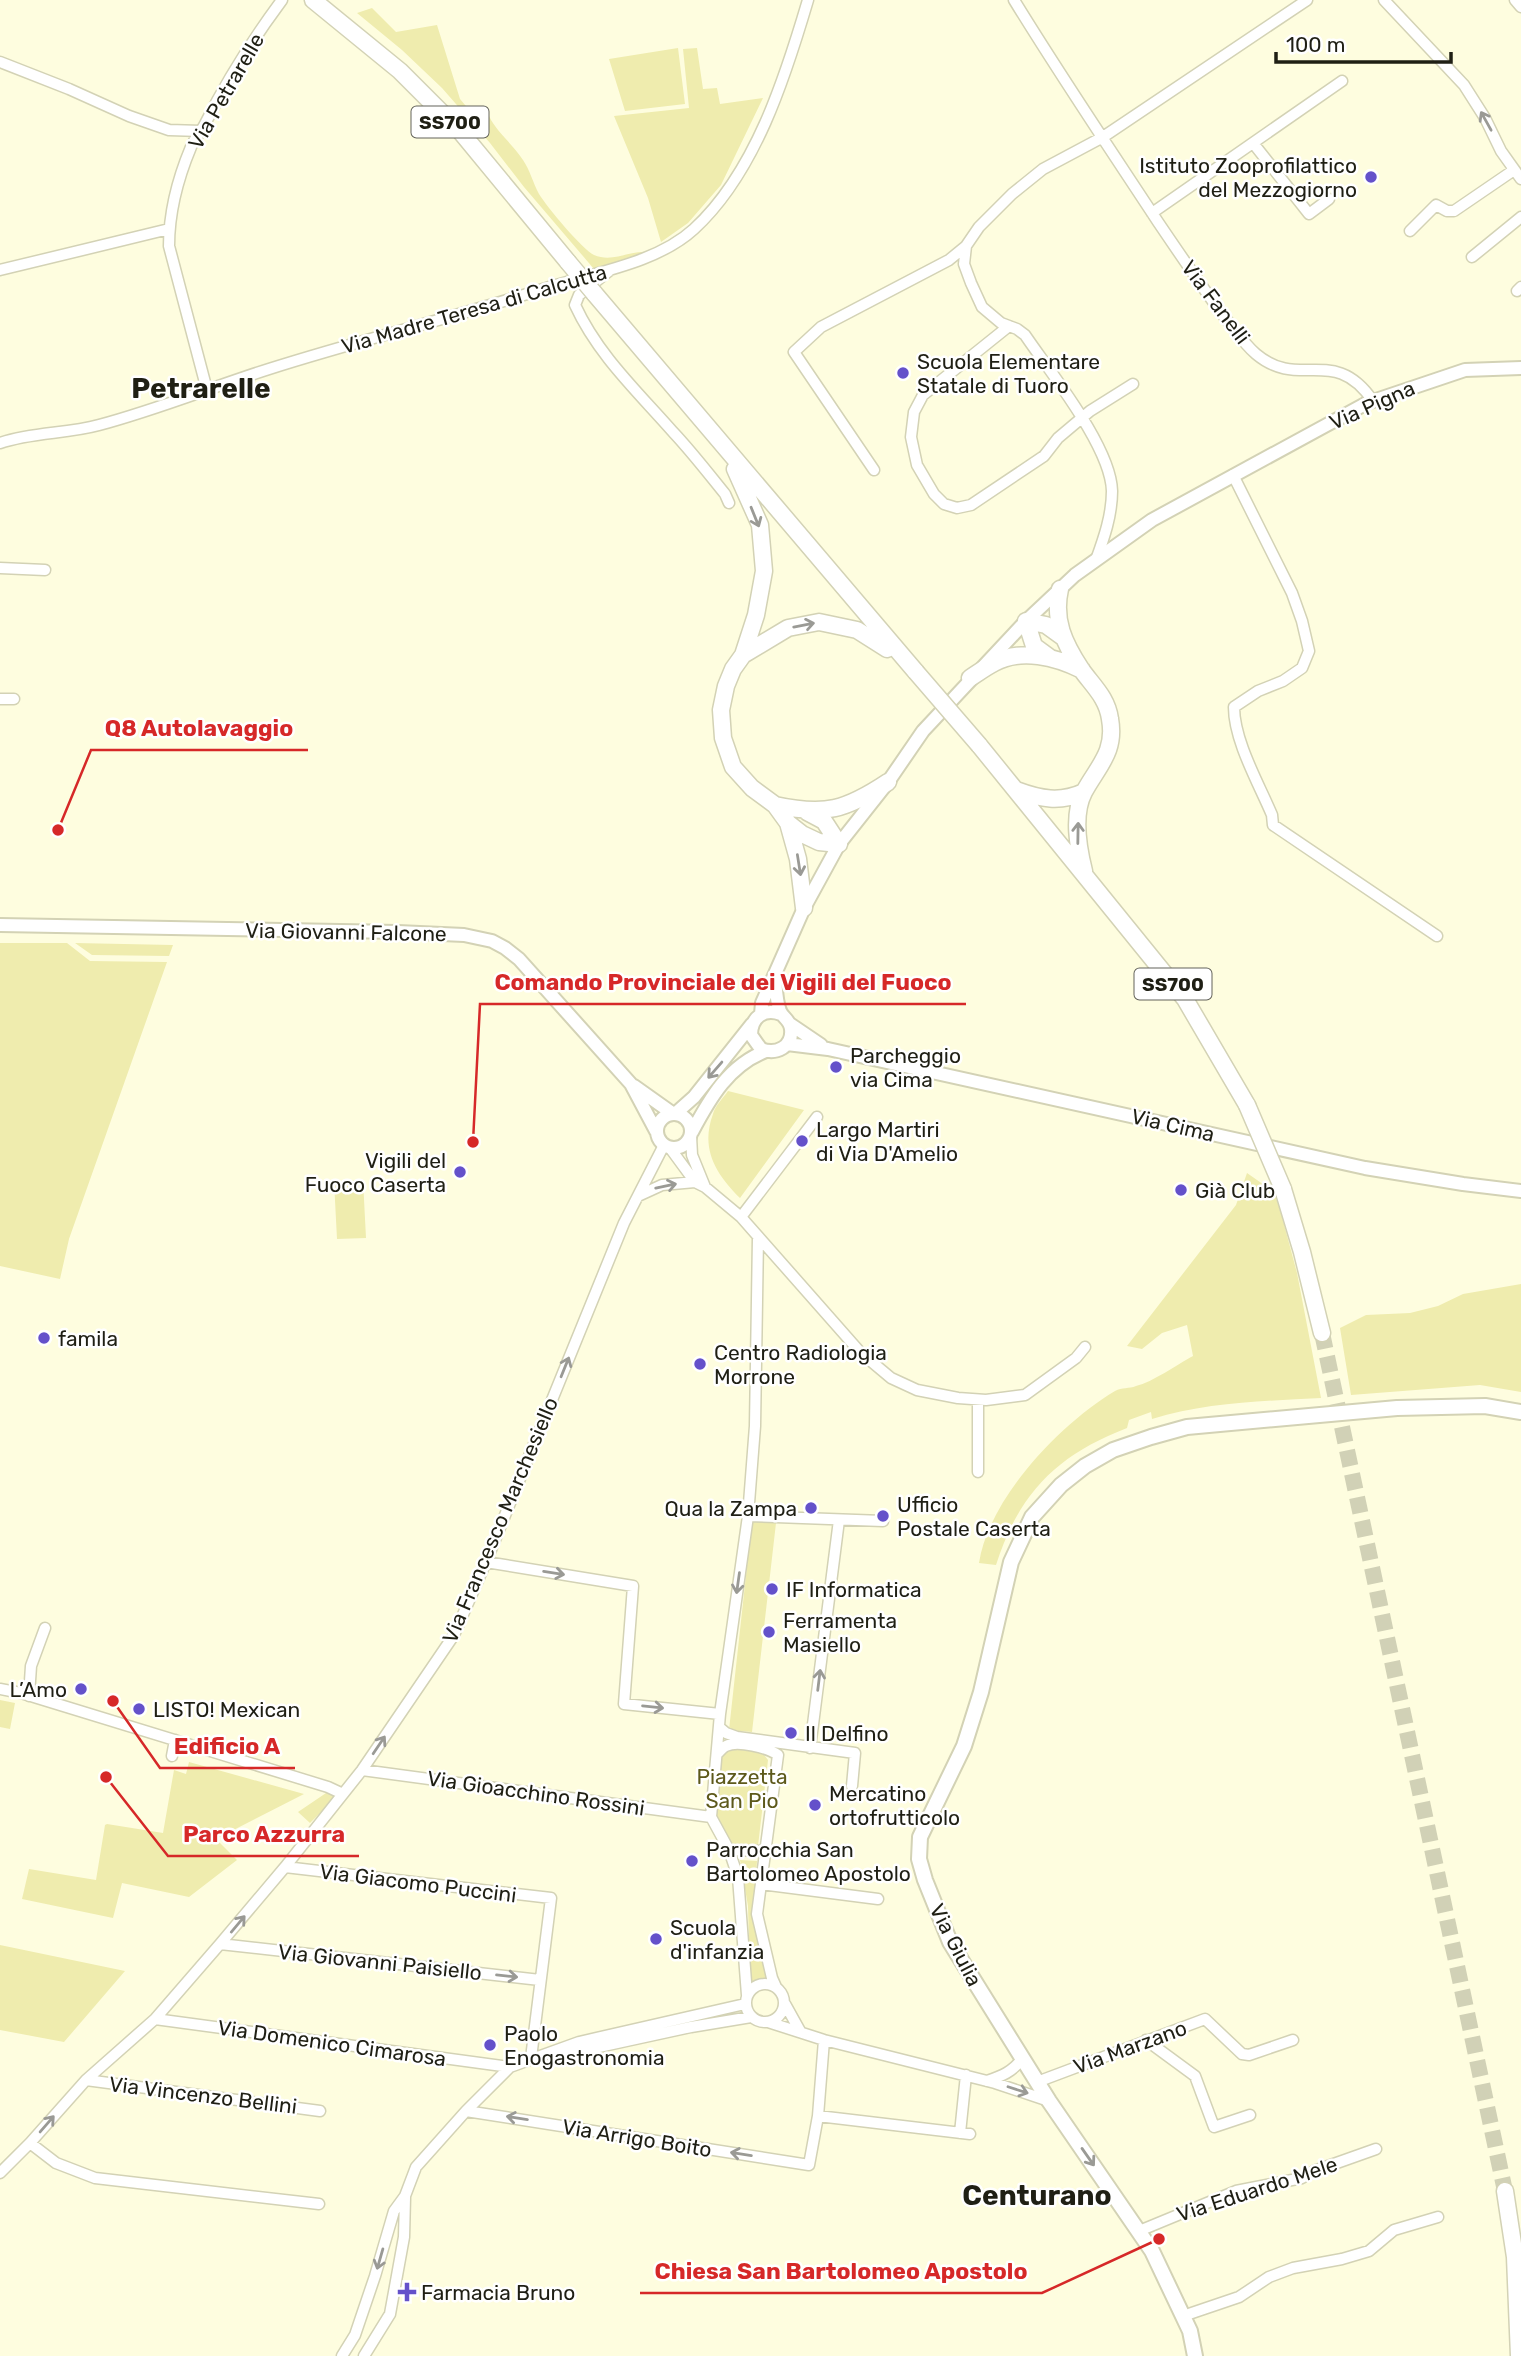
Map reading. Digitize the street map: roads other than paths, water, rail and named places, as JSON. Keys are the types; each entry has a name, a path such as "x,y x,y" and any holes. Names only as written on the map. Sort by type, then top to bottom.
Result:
{"highway":[{"name":"SS700","path":"313,0 400,71 460,131 903,660 979,745 1185,999 1247,1105 1283,1189 1322,1333"},
{"name":"SS700","path":"729,454 760,525 764,571 756,615 743,655 726,686 721,710 723,738 733,766 752,788 775,805 789,824 819,842 839,844"},
{"name":"SS700","path":"1060,589 1056,605 1057,619 1064,638 1082,670 1095,684 1111,720 1111,743 1098,772 1084,792 1079,808 1078,844 1084,873"},
{"path":"1049,657 1034,646 1026,621 1046,625 1064,638"},
{"name":"SS700","path":"743,655 789,628 819,622 857,630 903,660"},
{"path":"970,678 996,661 1020,655 1062,660 1082,670"},
{"name":"SS700","path":"775,805 804,811 827,810 865,798 888,782"},
{"path":"1015,789 1031,796 1058,800 1084,792"},
{"name":"SS700","path":"804,811 824,821 839,844"},
{"name":"SS700","path":"789,824 798,859 804,908"},
{"path":"1506,2191 1515,2257 1519,2356"}],"main road":[{"name":"Via Giulia","path":"1195,2356 1190,2331 1152,2250 1049,2101 950,1942 919,1860 920,1837 964,1746 981,1692 1012,1562 1032,1517 1061,1485 1085,1466 1113,1450 1151,1437 1187,1427 1397,1408 1485,1406 1521,1412"}],"street":[{"name":"Via Madre Teresa di Calcutta","path":"0,443 15,438 98,426 270,368 612,269 655,254 676,243 720,202 753,148 790,60 808,0"},
{"name":"Via Fanelli","path":"1014,0 1060,75 1152,213 1241,338 1256,354 1283,369 1338,371 1364,388 1373,401"},
{"path":"874,471 794,352 821,327 948,260 966,246 979,227 1041,170 1103,137 1307,0"},
{"path":"1384,0 1464,85 1485,118 1501,151 1521,179"},
{"path":"1515,0 1521,7"},
{"name":"Via Petrarelle","path":"207,390 169,246 174,196 192,144 224,86 281,1"},
{"path":"0,62 169,130 201,131"},
{"path":"1152,213 1342,81"},
{"path":"1253,143 1309,214 1329,199"},
{"path":"1410,231 1436,205 1447,211 1454,211 1514,170"},
{"path":"1472,257 1521,217"},
{"path":"0,270 169,229"},
{"path":"966,246 964,264 982,307 1001,323 1025,335 1089,429 1105,462 1112,489 1105,535 1096,559"},
{"path":"612,269 579,295 575,305 583,322 617,373 675,433 729,503"},
{"path":"1009,326 923,396 914,412 911,437 917,466 934,494 944,504 957,508 971,505 1044,456 1058,438 1081,419 1133,384"},
{"name":"Via Pigna","path":"1233,475 1373,401 1465,370 1521,368"},
{"path":"766,1051 753,1041 751,1035 762,1003 804,908 839,844 888,782 923,731 1026,621 1096,559 1152,520 1233,475 1292,593 1309,651 1302,668 1234,707 1238,732 1272,814 1273,825 1437,936"},
{"path":"0,568 45,570"},
{"path":"0,699 13,699"},
{"name":"Via Giovanni Falcone","path":"0,925 398,932 464,935 492,941 505,948 528,968 631,1084 656,1130"},
{"path":"774,976 781,1014"},
{"path":"667,1147 685,1144 707,1103 727,1077 750,1057 766,1051 778,1051 787,1044 791,1038 790,1024 781,1014 771,1011 756,1019 694,1097 674,1114 660,1121 656,1130 660,1141 700,1184 741,1217 860,1352 891,1378 917,1390 978,1400 1025,1395 1076,1358 1084,1347"},
{"name":"Via Cima","path":"790,1024 828,1049"},
{"name":"Via Cima","path":"787,1044 828,1049 1365,1168 1521,1191"},
{"name":"Via Giovanni Falcone","path":"631,1084 674,1114"},
{"path":"674,1114 686,1118 700,1184"},
{"path":"741,1217 817,1117"},
{"name":"Via Francesco Marchesiello","path":"0,2173 86,2080 155,2019 285,1867 362,1770 454,1635 624,1223 649,1171 667,1147"},
{"path":"638,1196 662,1185 700,1184"},
{"path":"751,2017 746,1999 738,1877 729,1850 711,1817 720,1714 748,1516 755,1426 758,1237"},
{"path":"978,1400 978,1472"},
{"path":"748,1516 883,1521"},
{"path":"810,1748 839,1520"},
{"path":"486,1562 633,1586 625,1704 720,1714"},
{"path":"29,1696 31,1666 45,1628"},
{"path":"0,1689 175,1740 343,1794"},
{"path":"719,1727 731,1735 855,1753 852,1786"},
{"path":"172,1756 175,1740"},
{"path":"717,1754 726,1746 733,1745 768,1748 778,1755"},
{"path":"788,1745 778,1755 757,1914 772,1978 800,2031"},
{"name":"Via Gioacchino Rossini","path":"362,1770 711,1817"},
{"path":"729,1850 766,1851"},
{"name":"Via Giacomo Puccini","path":"285,1867 551,1898 540,1980"},
{"path":"761,1884 878,1899"},
{"name":"Via Giovanni Paisiello","path":"220,1944 540,1980"},
{"path":"536,2057 540,1980"},
{"path":"342,2356 355,2334 376,2276 394,2211 405,2196 416,2167 510,2067 579,2042 746,1999 756,1985 763,1983 776,1987"},
{"path":"768,2022 780,2016 785,2004"},
{"path":"536,2057 751,2017 824,2040 986,2081 1049,2101"},
{"name":"Via Domenico Cimarosa","path":"155,2019 510,2067"},
{"name":"Via Marzano","path":"1037,2082 1205,2020 1242,2054 1249,2055 1293,2040"},
{"path":"824,2040 818,2116 965,2134 966,2077"},
{"path":"1146,2040 1195,2076 1214,2127 1250,2115"},
{"path":"986,2081 1003,2076 1014,2069 1022,2059"},
{"name":"Via Vincenzo Bellini","path":"86,2080 320,2111"},
{"name":"Via Arrigo Boito","path":"466,2111 809,2165 818,2116"},
{"path":"30,2143 56,2164 94,2178 318,2204"},
{"name":"Via Eduardo Mele","path":"1139,2231 1236,2191 1302,2178 1314,2171 1376,2149"},
{"path":"364,2356 390,2314 404,2236 405,2196"},
{"path":"1183,2316 1239,2297 1269,2277 1293,2268 1342,2259 1369,2250 1394,2230 1438,2217"},
{"path":"355,2334 375,2339"}],"tunnel":[{"path":"1322,1333 1505,2191"}],"place":[{"name":"Istituto Zooprofilattico del Mezzogiorno","path":"1371,177"},
{"name":"Scuola Elementare Statale di Tuoro","path":"903,373"},
{"name":"Q8 Autolavaggio","path":"58,830"},
{"name":"Parcheggio via Cima","path":"836,1067"},
{"name":"Largo Martiri di Via D'Amelio","path":"802,1141"},
{"name":"Comando Provinciale dei Vigili del Fuoco","path":"473,1142"},
{"name":"Vigili del Fuoco Caserta","path":"460,1172"},
{"name":"Già Club","path":"1181,1190"},
{"name":"famila","path":"44,1338"},
{"name":"Centro Radiologia Morrone","path":"700,1364"},
{"name":"Qua la Zampa","path":"811,1508"},
{"name":"Ufficio Postale Caserta","path":"883,1516"},
{"name":"IF Informatica","path":"772,1589"},
{"name":"Ferramenta Masiello","path":"769,1632"},
{"name":"L’Amo","path":"81,1689"},
{"name":"Edificio A","path":"113,1701"},
{"name":"LISTO! Mexican","path":"139,1709"},
{"name":"Il Delfino","path":"791,1733"},
{"name":"Parco Azzurra","path":"106,1777"},
{"name":"Mercatino ortofrutticolo","path":"815,1805"},
{"name":"Parrocchia San Bartolomeo Apostolo","path":"692,1861"},
{"name":"Scuola d'infanzia","path":"656,1939"},
{"name":"Paolo Enogastronomia","path":"490,2045"},
{"name":"Chiesa San Bartolomeo Apostolo","path":"1159,2239"},
{"name":"Farmacia Bruno","path":"407,2292"}],"district":[{"name":"Petrarelle","path":"201,388"},
{"name":"Centurano","path":"1037,2195"}],"park label":[{"name":"Piazzetta San Pio","path":"742,1788"}]}
